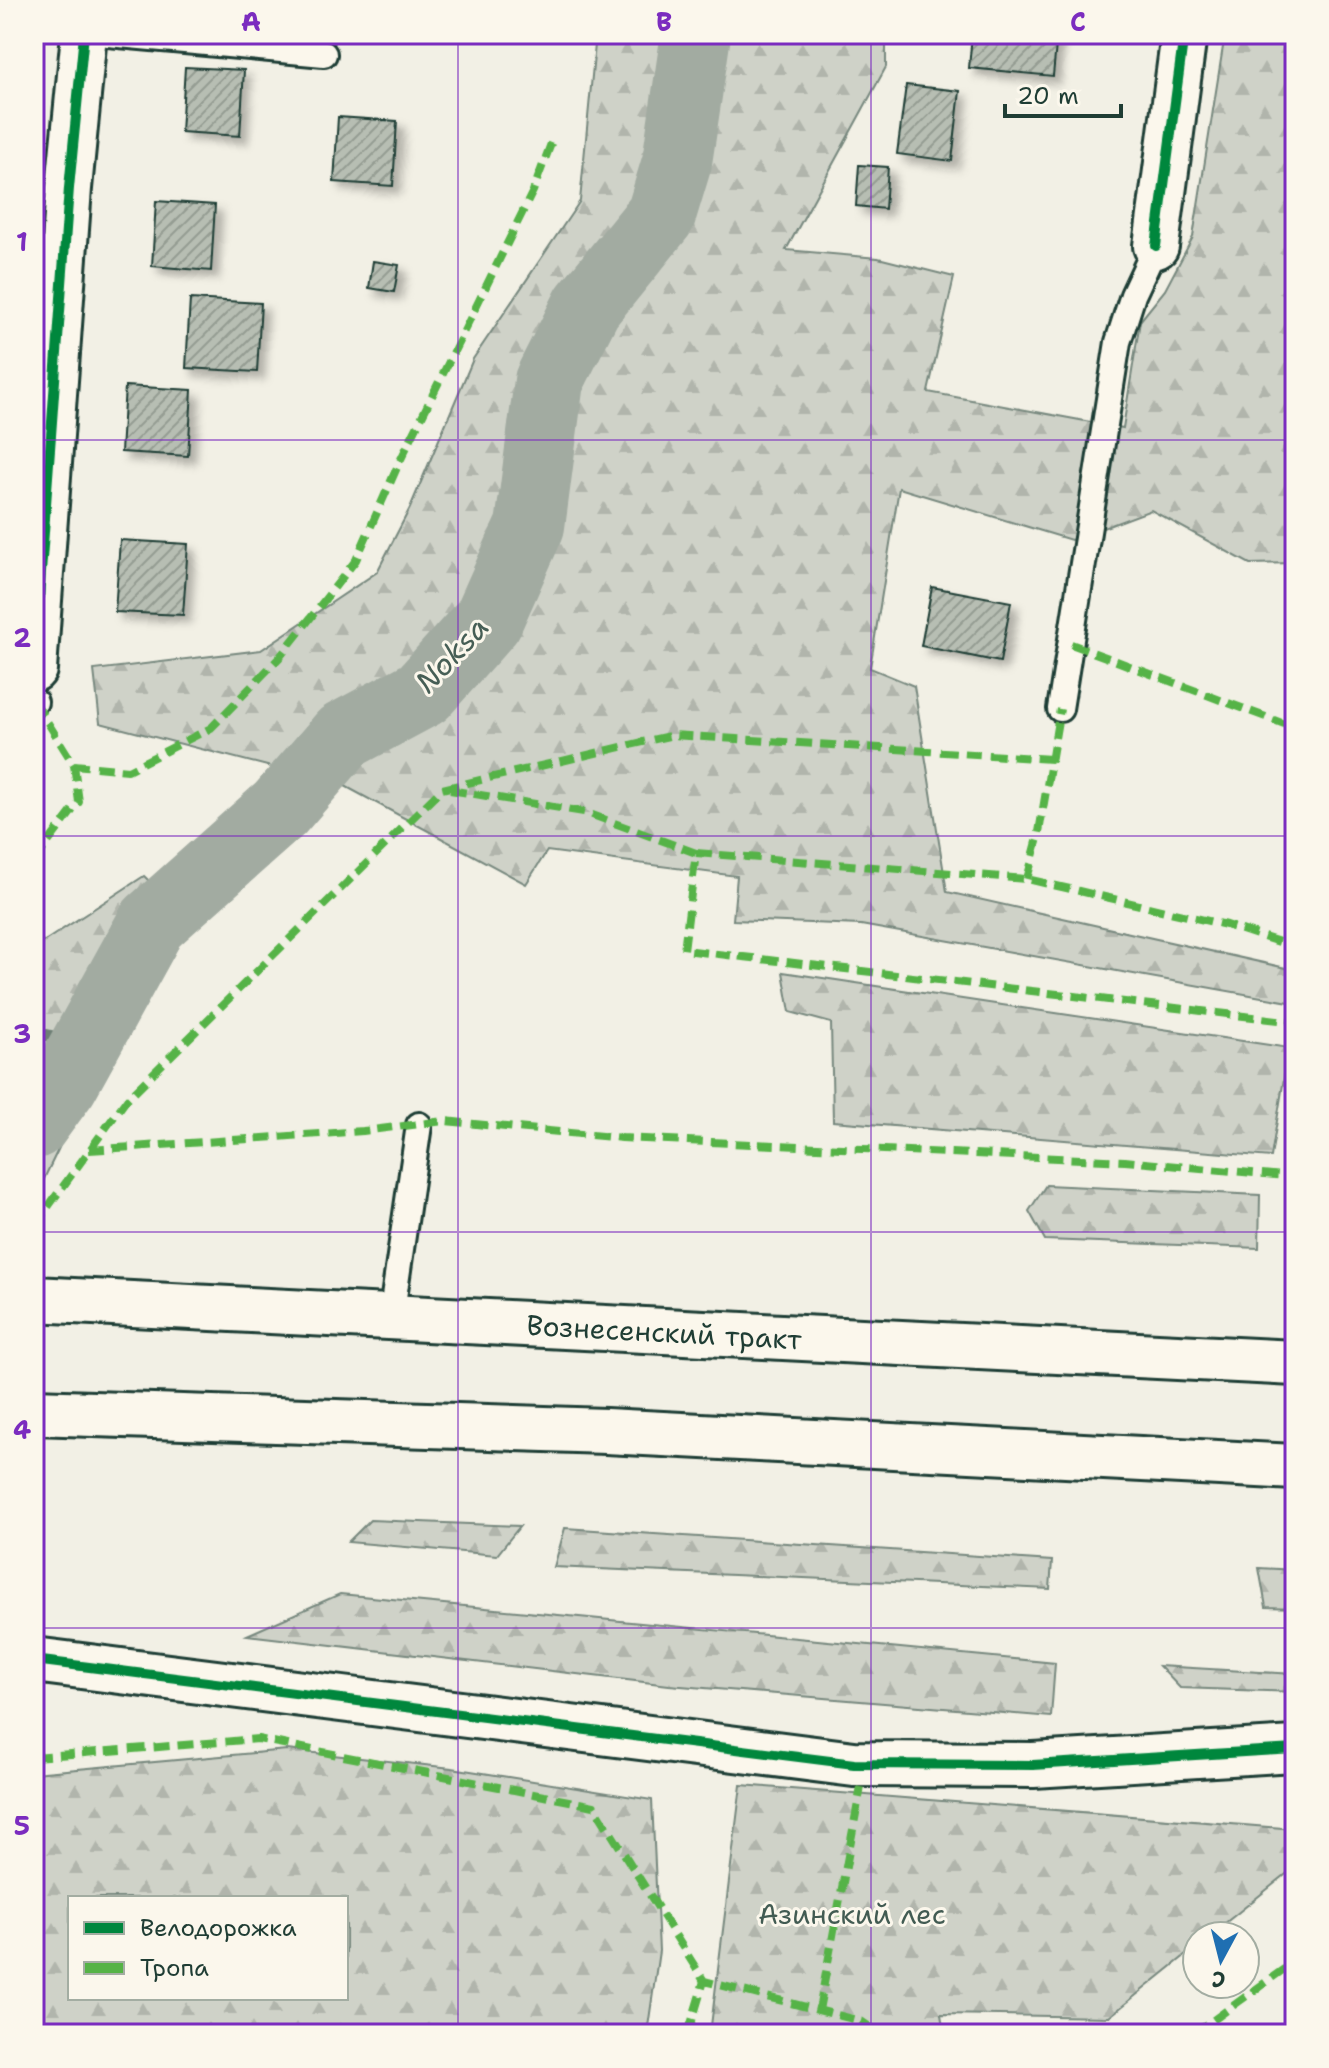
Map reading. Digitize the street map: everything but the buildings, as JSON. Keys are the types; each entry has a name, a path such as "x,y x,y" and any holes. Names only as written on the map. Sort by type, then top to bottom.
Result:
{"main road":[{"path":"34,669 69,188 84,34"},
{"path":"1156,246 1184,34"},
{"path":"34,687 34,702"},
{"name":"Вознесенский тракт","path":"47,1300 1295,1363"},
{"path":"34,1412 606,1431 1295,1467"},
{"path":"34,1660 854,1764 1033,1765 1295,1749"}],"lane":[{"path":"108,34 324,54"},
{"path":"1060,709 1118,342 1133,295 1156,246"},
{"path":"391,1318 419,1125"}],"green space":[{"path":"596,34 886,34 886,67 786,250 878,258 954,277 928,392 1123,428 1140,321 1165,290 1193,237 1225,34 1295,34 1295,563 1250,564 1151,510 1071,540 899,488 870,668 914,686 947,892 1295,970 1295,1003 861,925 733,920 737,876 547,851 526,884 345,786 100,723 94,670 261,650 377,572 410,508 473,359 580,201"},
{"path":"144,876 179,910 141,999 94,1075 41,1185 34,1181 34,948"},
{"path":"783,972 1289,1048 1271,1157 833,1121 831,1023 790,1012"},
{"path":"1046,1185 1260,1195 1259,1248 1045,1240 1029,1211"},
{"path":"370,1520 520,1526 497,1555 348,1542"},
{"path":"565,1528 1052,1561 1050,1589 554,1567"},
{"path":"1259,1568 1295,1570 1295,1608 1266,1607"},
{"path":"340,1594 1055,1663 1051,1717 669,1685 247,1635"},
{"path":"1159,1666 1295,1674 1295,1692 1180,1688"},
{"path":"287,1750 452,1768 652,1800 659,1951 647,2034 34,2034 34,1773"},
{"name":"Азинский лес","path":"741,1785 1295,1829 1295,1867 1229,1920 1181,1920 1181,1959 1109,2017 941,2014 944,2034 710,2034"}],"waterway":[{"name":"Noksa","path":"34,1124 64,1083 152,923 280,809 343,736 423,693 488,620 530,526 549,381 587,306 661,215 677,162 696,34"},
{"path":"34,1032 85,1044"}],"marked path":[{"path":"35,702 74,765 128,770 211,728 279,658 356,560 399,463 533,191 552,141"},
{"path":"1071,644 1295,728"},
{"path":"1027,879 1038,838 1060,709"},
{"path":"34,1226 127,1099 442,789 673,735 1053,759"},
{"path":"34,861 79,802 74,765"},
{"path":"450,790 584,812 696,853 684,950 1295,1022"},
{"path":"696,853 1027,879 1226,925 1295,947"},
{"path":"89,1150 363,1131 444,1121 622,1138 1125,1161 1295,1177"},
{"path":"34,1757 258,1739 594,1806 704,1981 861,2021 880,2034"},
{"path":"819,2010 861,1787"},
{"path":"1194,2034 1295,1961"},
{"path":"688,2034 704,1981"}],"cycle path":[{"path":"34,669 69,188 84,34"},
{"path":"1156,246 1184,34"},
{"path":"34,1660 854,1764 1033,1765 1295,1749"}]}
